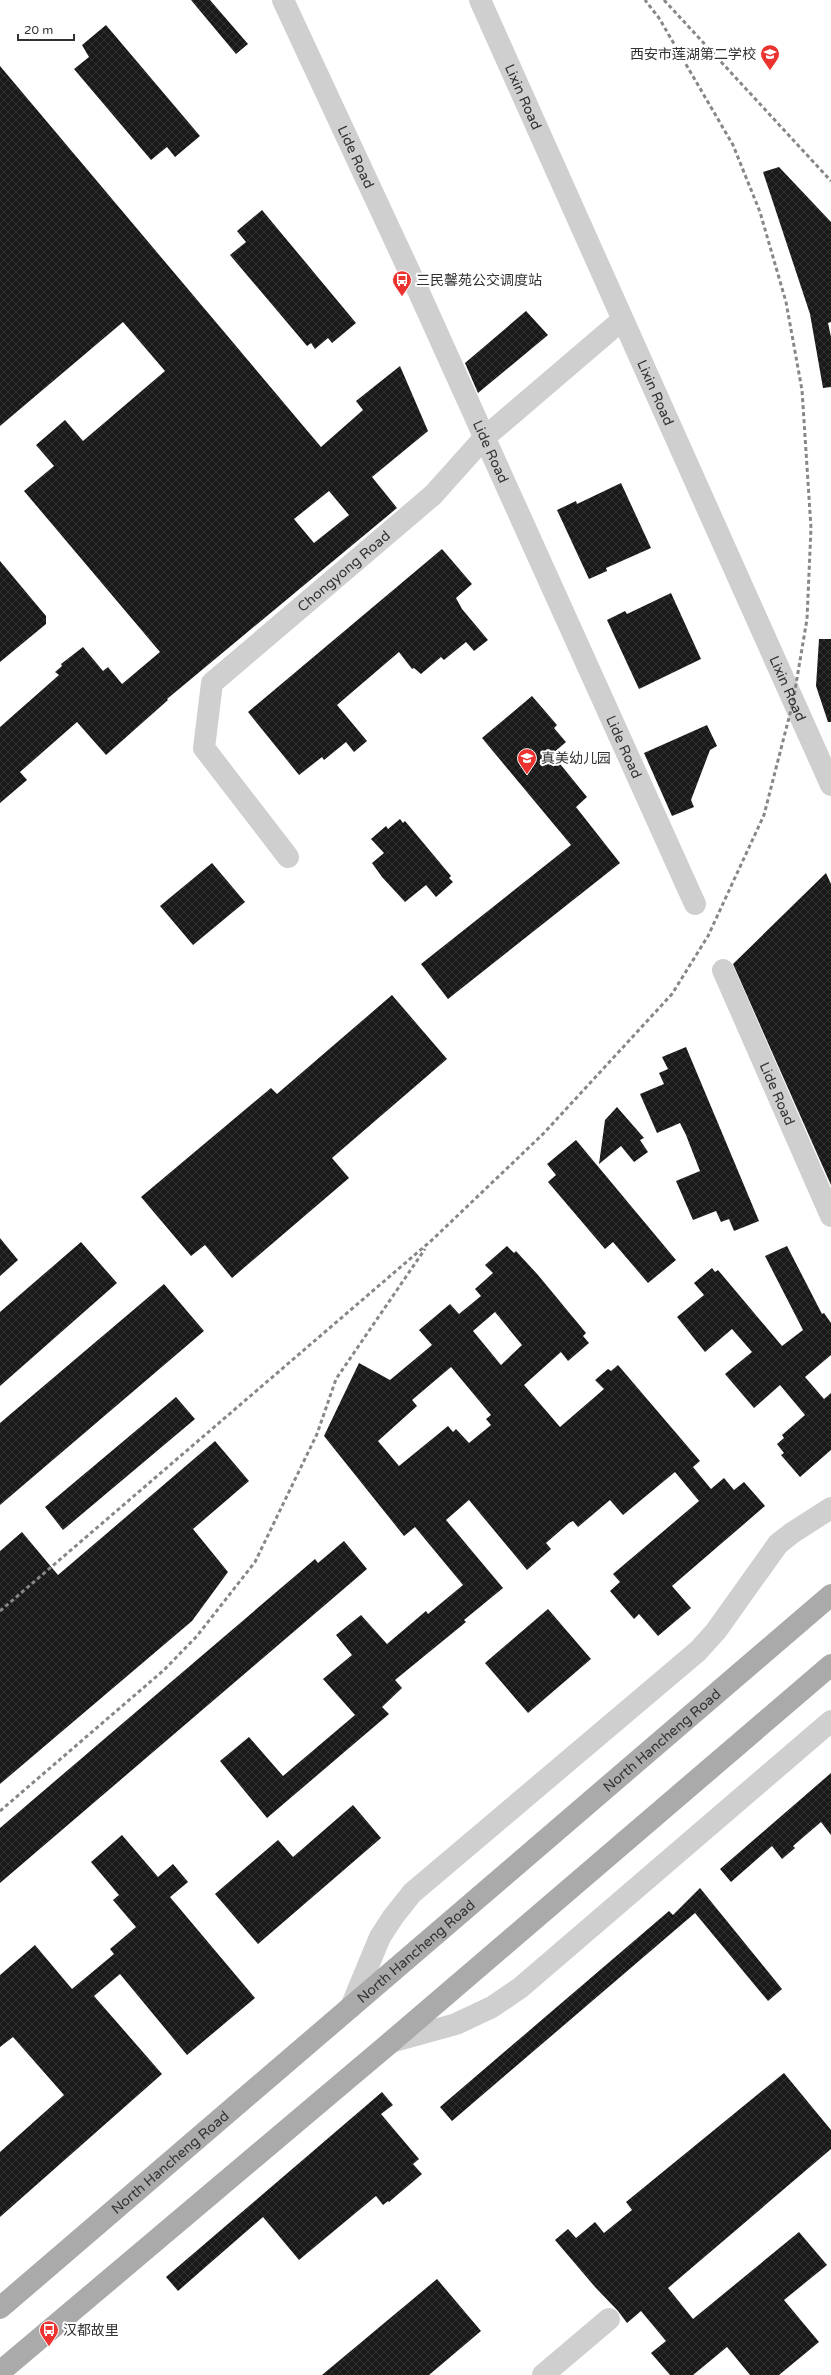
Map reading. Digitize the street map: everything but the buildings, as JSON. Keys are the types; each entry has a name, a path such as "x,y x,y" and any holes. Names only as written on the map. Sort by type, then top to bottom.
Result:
{"main road":[{"name":"North Hancheng Road","path":"0,2308 831,1595"},
{"path":"0,2372 392,2042 831,1665"}],"street":[{"name":"Lide Road","path":"283,0 484,438 695,904"},
{"name":"Lixin Road","path":"480,0 831,786"},
{"name":"Chongyong Road","path":"288,857 204,748 212,683 433,495 484,438 622,320"},
{"name":"Lide Road","path":"723,970 831,1216"},
{"path":"351,2007 380,1937 392,1917 412,1894 698,1651 716,1631 778,1544 792,1533 831,1508"},
{"path":"392,2042 456,2024 492,2007 520,1988 831,1721"},
{"path":"543,2375 609,2319"}],"railway":[{"path":"0,1611 432,1240 544,1133 672,994 708,936 764,815 793,702 807,619 811,528 802,390 786,302 760,212 733,145 659,18 645,0"},
{"path":"664,0 831,181"},
{"path":"0,1811 164,1670 197,1636 255,1562 317,1434 336,1379 425,1249"}],"place":[{"name":"西安市莲湖第二学校","path":"770,71"},
{"name":"三民馨苑公交调度站","path":"402,297"},
{"name":"真美幼儿园","path":"527,775"},
{"name":"汉都故里","path":"49,2347"}]}
